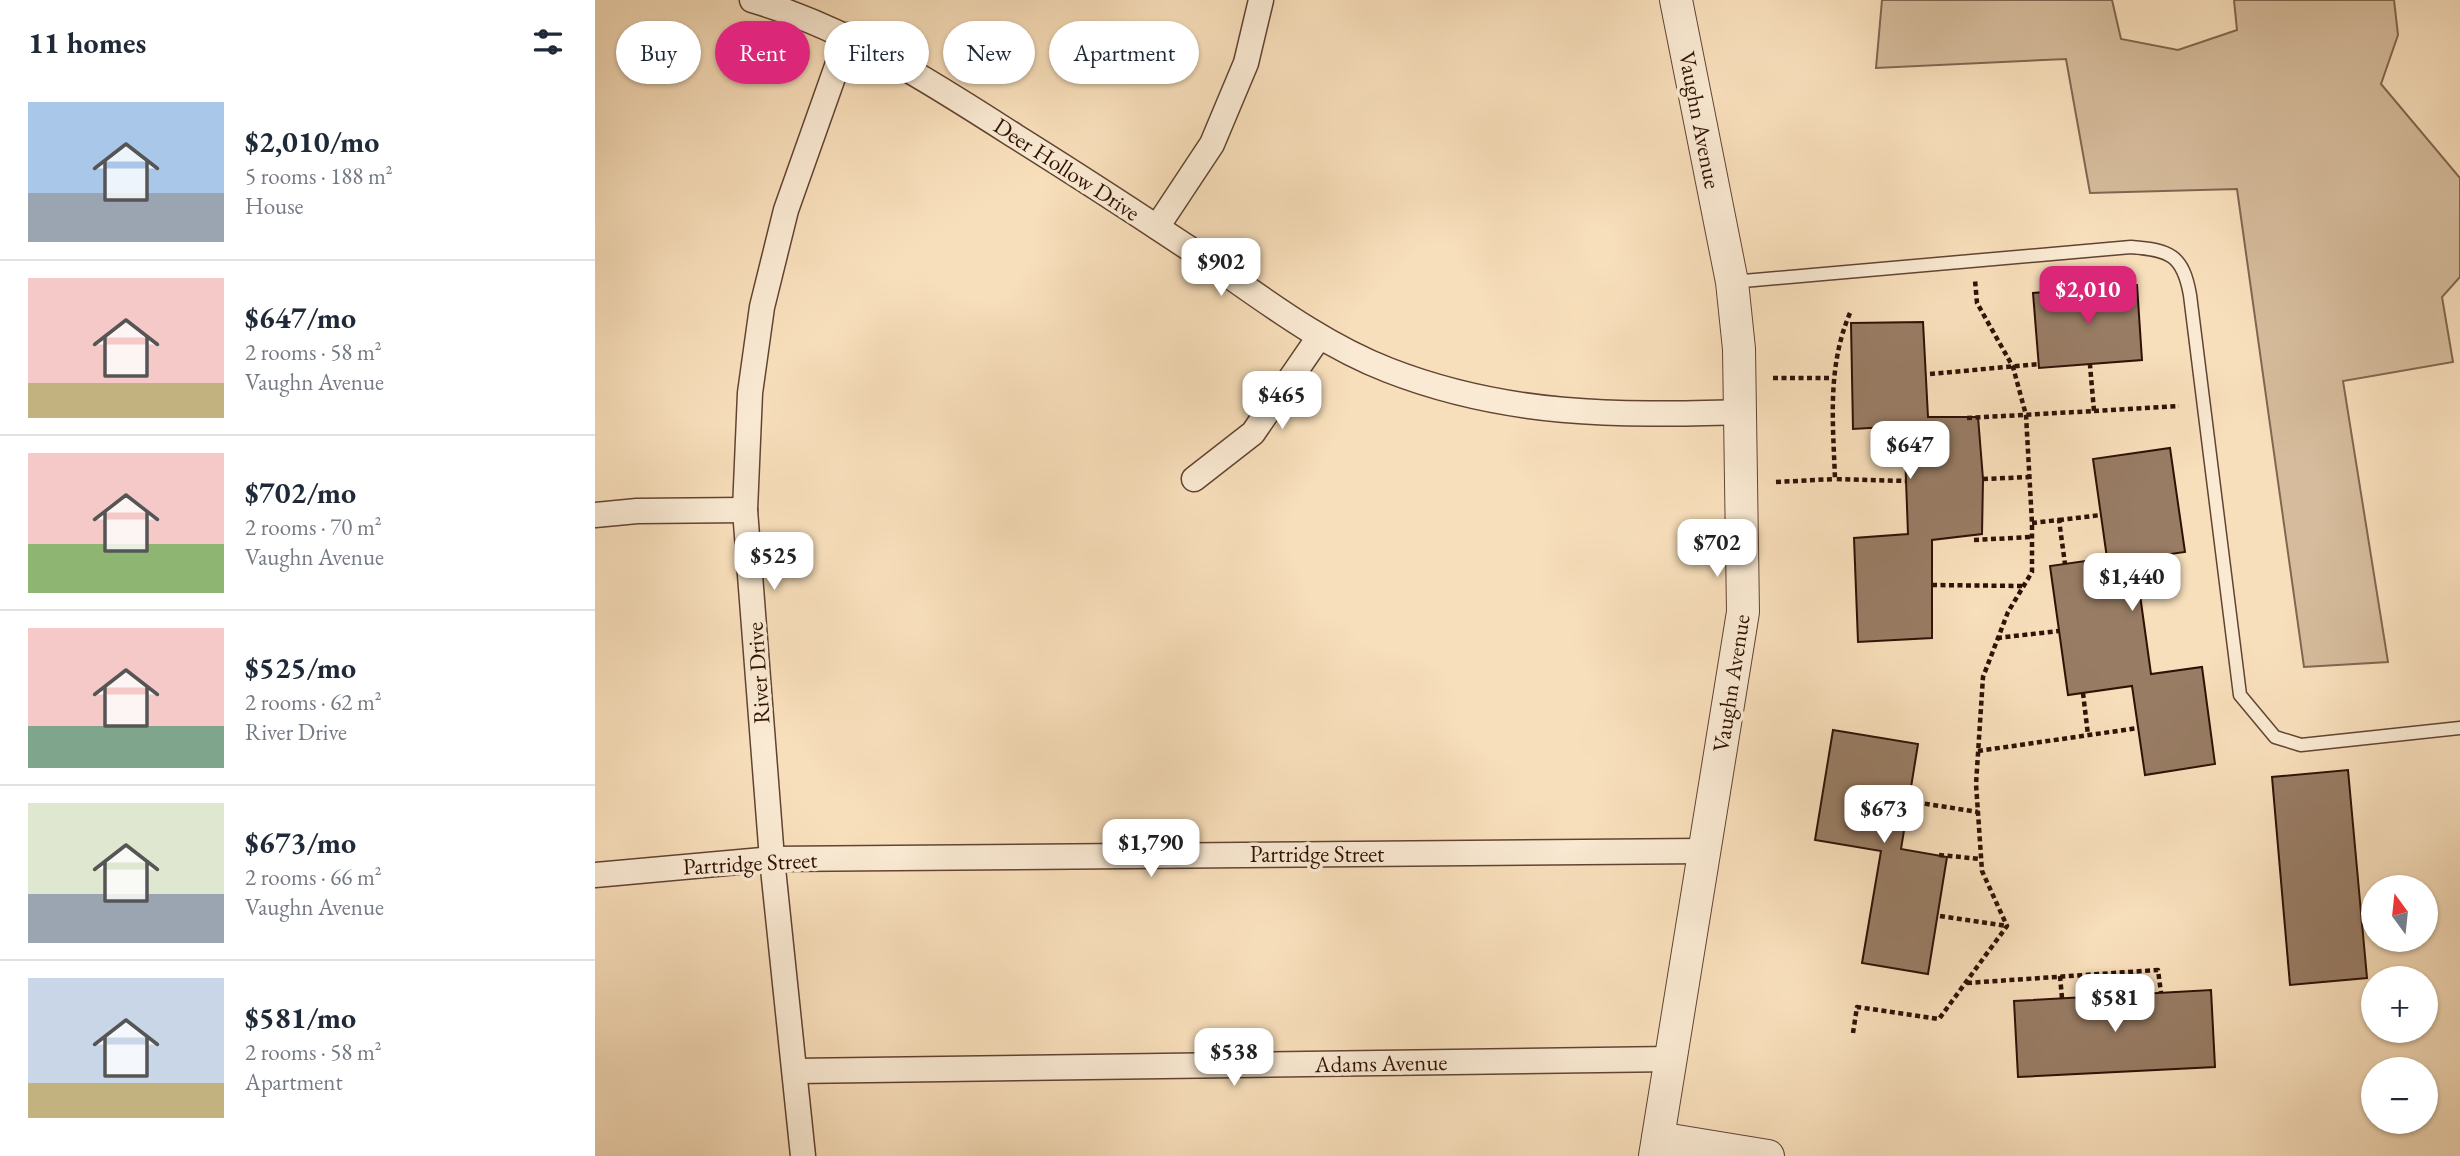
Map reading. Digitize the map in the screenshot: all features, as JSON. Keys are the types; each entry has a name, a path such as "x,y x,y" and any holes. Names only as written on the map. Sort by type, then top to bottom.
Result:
{"street":[{"name":"Deer Hollow Drive","path":"752,0 800,14 824,24"},
{"path":"1157,227 1212,144 1246,63 1261,0"},
{"name":"Vaughn Avenue","path":"1656,1147 1743,612 1741,412 1732,282 1676,0"},
{"name":"Deer Hollow Drive","path":"929,81 1157,227 1319,337 1387,370 1447,390 1538,409 1621,416 1741,412"},
{"name":"River Drive","path":"803,1156 772,859 745,510 750,393 762,306 786,210 831,84"},
{"path":"1194,478 1253,433 1319,337"},
{"path":"595,515 636,511 745,510"},
{"name":"Partridge Street","path":"595,875 772,859 1703,851"},
{"name":"Adams Avenue","path":"795,1071 1672,1059"},
{"path":"1656,1147 1768,1156"}],"lane":[{"path":"1732,282 2131,247 2155,249 2176,258 2186,275 2190,295 2240,695 2275,737 2301,745 2460,727"}],"path":[{"path":"1975,279 1977,303 2013,367 2026,415 2032,523 2032,572 2008,612 1983,677 1978,751 1982,871 2007,926"},
{"path":"1835,479 1832,377 1838,342 1850,313"},
{"path":"1930,374 2039,364"},
{"path":"2090,365 2094,411"},
{"path":"1773,378 1832,377"},
{"path":"1967,418 2179,406"},
{"path":"1983,479 2029,477"},
{"path":"1776,482 1835,479 1906,481"},
{"path":"2032,523 2101,515"},
{"path":"2059,520 2064,564"},
{"path":"1974,540 2032,537"},
{"path":"1932,585 2023,586"},
{"path":"1997,638 2059,631"},
{"path":"2083,693 2088,735"},
{"path":"1978,751 2138,727"},
{"path":"1908,802 1978,812"},
{"path":"1939,855 1982,859"},
{"path":"1940,916 2007,926"},
{"path":"1853,1033 1857,1007 1939,1019 2007,926"},
{"path":"1966,983 2158,970 2161,993"},
{"path":"2060,976 2062,998"}],"shaded area":[{"path":"1882,0 2112,0 2121,39 2178,50 2237,30 2234,0 2394,0 2398,35 2381,84 2460,178 2460,277 2442,297 2453,362 2343,381 2388,662 2304,667 2237,189 2090,193 2066,59 1876,68"}],"building":[{"path":"2137,285 2142,360 2039,368 2033,293"},
{"path":"1923,322 1928,417 1978,417 1983,479 1982,534 1932,540 1932,638 1858,642 1854,538 1908,534 1904,426 1853,429 1851,323"},
{"path":"2170,448 2185,552 2135,559 2151,674 2202,667 2215,764 2145,775 2132,686 2068,695 2050,566 2107,558 2093,459"},
{"path":"1833,730 1918,744 1901,849 1947,857 1928,974 1862,963 1881,851 1815,840"},
{"path":"2348,770 2361,912 2361,952 2365,952 2366,966 2361,966 2361,979 2290,985 2272,777"},
{"path":"2211,990 2215,1067 2018,1077 2014,1001"}]}
